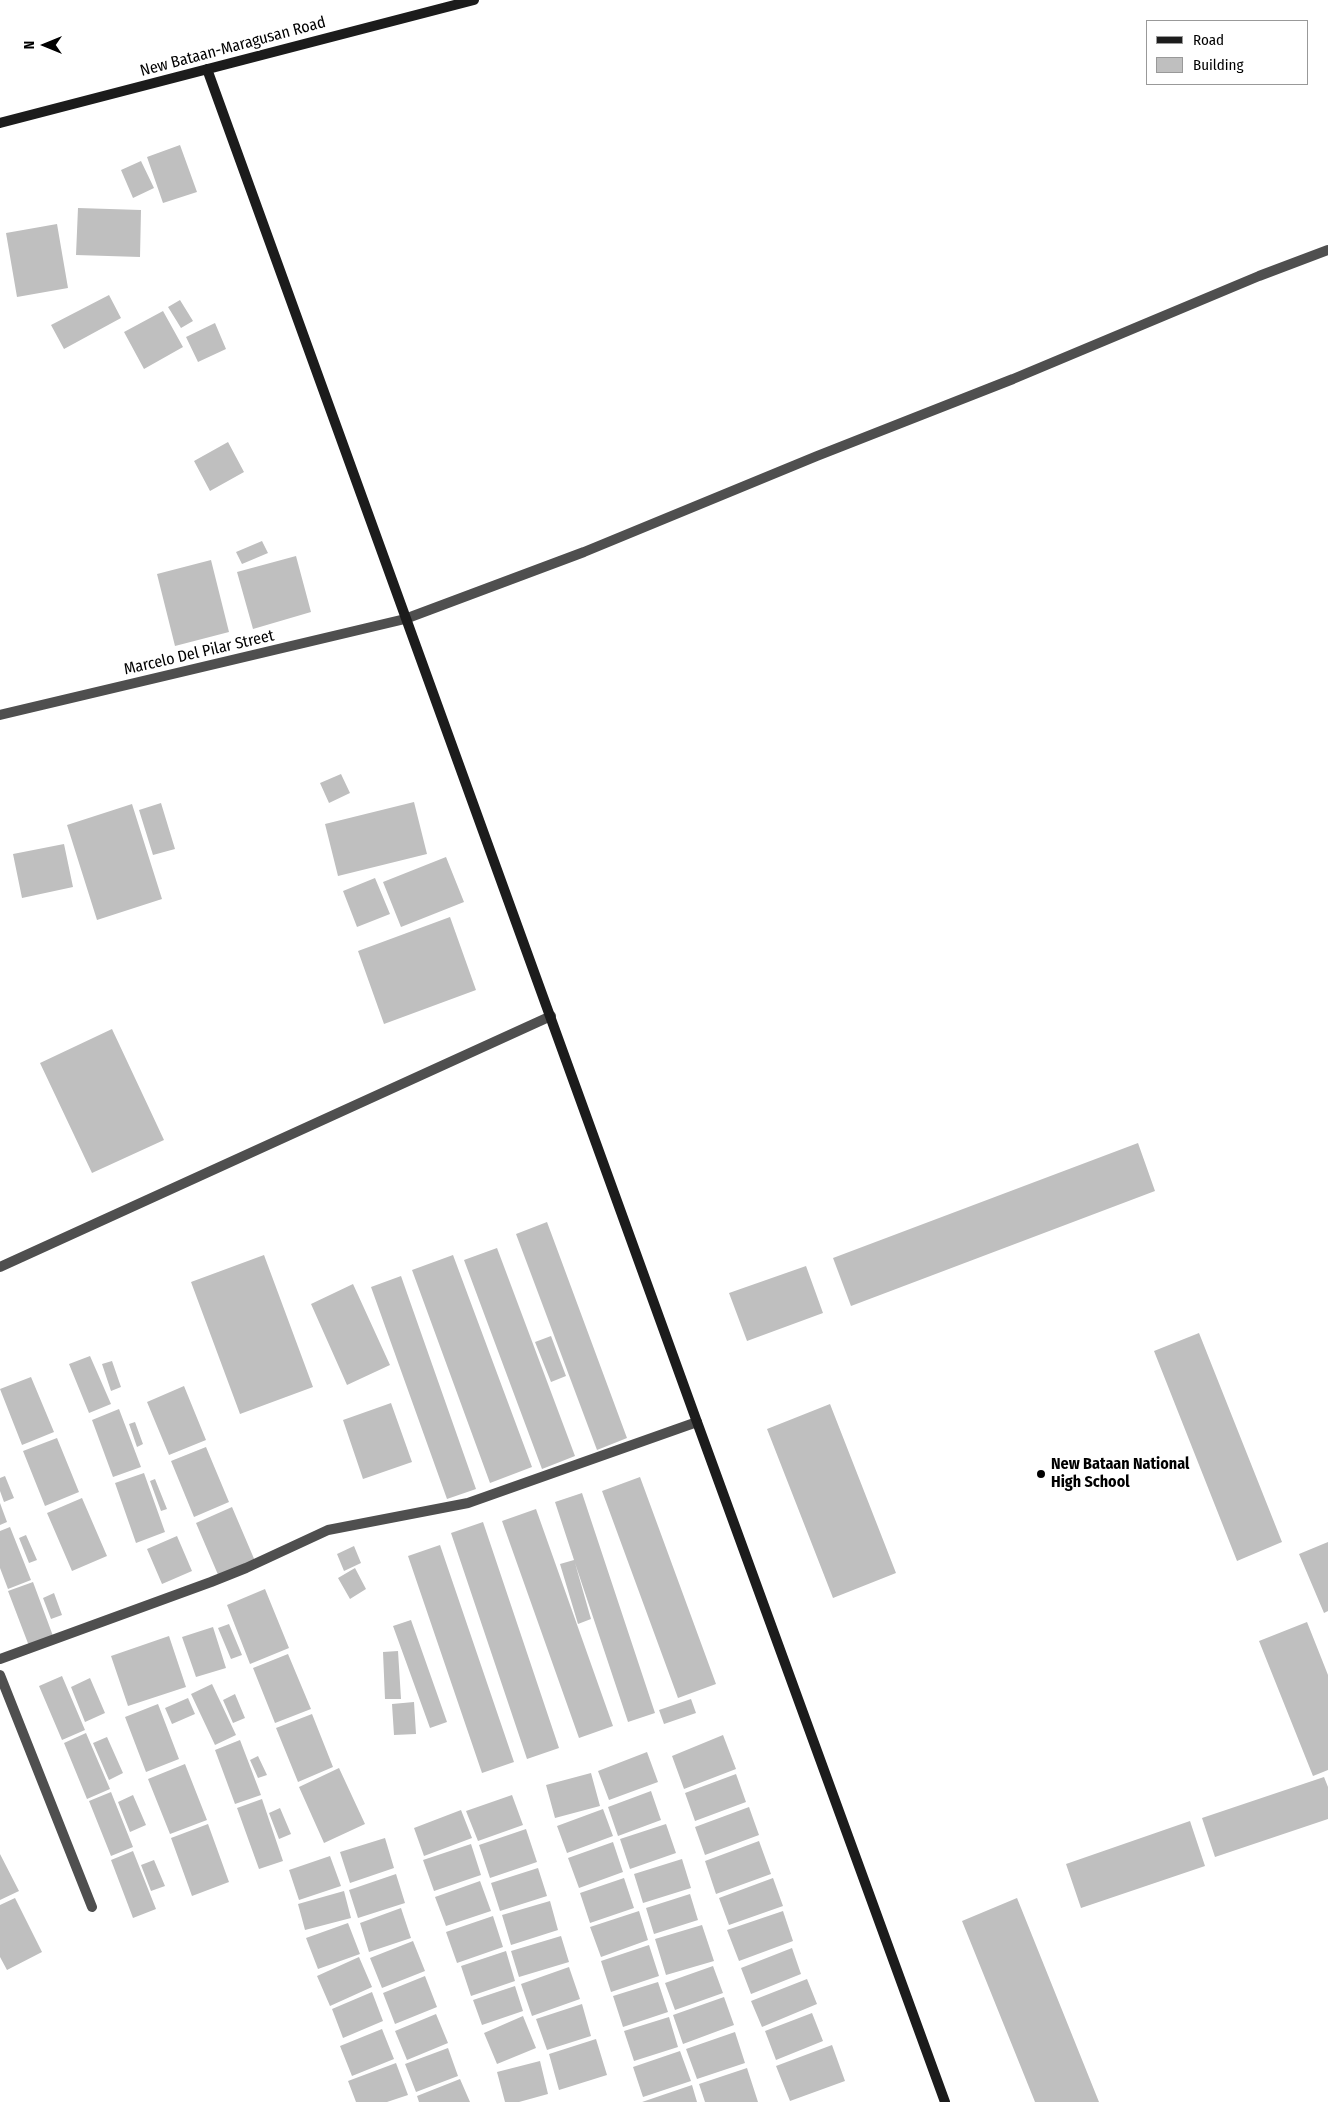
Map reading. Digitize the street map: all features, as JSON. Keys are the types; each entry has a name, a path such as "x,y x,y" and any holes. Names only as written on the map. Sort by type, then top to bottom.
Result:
{"street":[{"name":"New Bataan-Maragusan Road","path":"0,122 474,0"},
{"path":"207,69 405,619 945,2102"},
{"name":"Marcelo Del Pilar Street","path":"0,716 405,619 584,552 817,456 1014,379 1259,276 1328,250"},
{"path":"0,1267 551,1016"},
{"path":"0,1659 211,1582 328,1530 468,1503 697,1422"},
{"path":"0,1675 92,1907"}],"building":[{"path":"180,145 197,192 163,203 147,157"},
{"path":"141,161 154,188 133,198 121,170"},
{"path":"78,208 141,210 140,257 76,255"},
{"path":"57,224 68,288 17,297 6,233"},
{"path":"109,295 121,318 64,349 51,325"},
{"path":"180,300 193,321 181,328 168,307"},
{"path":"163,311 183,347 144,369 124,332"},
{"path":"215,323 226,349 198,362 186,337"},
{"path":"228,442 244,472 210,491 194,461"},
{"path":"262,541 268,553 242,564 236,552"},
{"path":"296,556 311,612 253,629 237,572"},
{"path":"211,560 229,632 175,646 157,574"},
{"path":"341,774 350,793 329,803 320,783"},
{"path":"414,802 427,854 338,876 325,824"},
{"path":"161,803 175,849 153,855 139,810"},
{"path":"132,804 162,899 97,920 67,825"},
{"path":"64,844 73,887 22,898 13,854"},
{"path":"446,857 464,902 401,927 383,882"},
{"path":"375,878 390,914 357,927 343,891"},
{"path":"450,917 476,990 384,1024 358,951"},
{"path":"112,1029 164,1140 92,1173 40,1063"},
{"path":"1138,1143 1155,1191 851,1306 833,1258"},
{"path":"547,1222 627,1438 597,1450 516,1234"},
{"path":"497,1248 575,1456 542,1469 464,1260"},
{"path":"264,1255 313,1387 240,1414 191,1282"},
{"path":"453,1255 532,1467 490,1483 412,1270"},
{"path":"806,1266 823,1313 747,1341 729,1293"},
{"path":"401,1276 476,1489 447,1499 371,1287"},
{"path":"353,1284 390,1365 347,1385 311,1304"},
{"path":"1199,1333 1282,1542 1237,1561 1154,1351"},
{"path":"551,1336 566,1376 551,1382 535,1342"},
{"path":"90,1356 111,1404 89,1413 69,1364"},
{"path":"112,1361 121,1387 111,1391 102,1364"},
{"path":"31,1377 54,1432 22,1445 0,1389"},
{"path":"184,1386 206,1440 169,1455 147,1402"},
{"path":"391,1403 412,1462 363,1479 343,1420"},
{"path":"830,1404 896,1573 833,1598 767,1429"},
{"path":"119,1409 141,1467 113,1477 92,1420"},
{"path":"135,1422 143,1444 137,1447 129,1424"},
{"path":"57,1438 79,1492 45,1506 23,1451"},
{"path":"206,1447 229,1502 194,1517 171,1461"},
{"path":"144,1473 165,1532 136,1543 115,1483"},
{"path":"5,1476 14,1498 4,1502 0,1491 0,1478"},
{"path":"640,1477 716,1684 678,1698 602,1491"},
{"path":"155,1479 167,1509 161,1511 150,1481"},
{"path":"582,1493 655,1713 628,1722 575,1563 591,1619 578,1624 560,1564 574,1560 555,1502"},
{"path":"82,1498 107,1556 72,1571 47,1513"},
{"path":"0,1503 7,1522 0,1525"},
{"path":"232,1507 255,1561 219,1577 196,1523"},
{"path":"536,1509 613,1726 579,1738 502,1521"},
{"path":"483,1522 559,1748 527,1759 451,1533"},
{"path":"10,1527 31,1580 8,1589 0,1568 0,1531"},
{"path":"26,1535 37,1560 29,1563 19,1538"},
{"path":"177,1536 192,1571 162,1584 147,1549"},
{"path":"1328,1542 1328,1611 1324,1613 1299,1554"},
{"path":"440,1545 514,1762 482,1773 408,1556"},
{"path":"354,1546 361,1563 344,1571 337,1554"},
{"path":"355,1568 366,1589 350,1599 338,1578"},
{"path":"33,1582 53,1636 29,1646 8,1591"},
{"path":"265,1589 289,1648 250,1664 227,1605"},
{"path":"54,1593 62,1615 51,1619 43,1598"},
{"path":"411,1620 447,1722 430,1728 393,1626"},
{"path":"1307,1622 1328,1675 1328,1770 1313,1776 1259,1641"},
{"path":"229,1624 242,1655 231,1659 218,1628"},
{"path":"213,1627 226,1668 196,1677 182,1637"},
{"path":"169,1636 186,1687 128,1706 111,1656"},
{"path":"398,1651 401,1699 385,1699 383,1652"},
{"path":"288,1654 311,1709 275,1723 253,1668"},
{"path":"62,1676 85,1730 62,1740 39,1686"},
{"path":"90,1678 105,1713 85,1722 71,1687"},
{"path":"212,1684 236,1735 215,1745 191,1694"},
{"path":"235,1694 245,1718 233,1723 223,1700"},
{"path":"188,1698 195,1714 172,1724 165,1708"},
{"path":"691,1699 696,1713 664,1724 659,1710"},
{"path":"414,1702 416,1734 394,1735 392,1704"},
{"path":"158,1704 179,1759 146,1772 125,1717"},
{"path":"312,1714 333,1767 298,1782 276,1728"},
{"path":"86,1733 110,1789 87,1799 64,1743"},
{"path":"723,1735 736,1769 684,1789 672,1756"},
{"path":"107,1737 123,1773 109,1780 93,1743"},
{"path":"240,1740 261,1795 235,1804 215,1750"},
{"path":"647,1752 658,1782 609,1800 598,1771"},
{"path":"258,1756 267,1775 258,1778 250,1760"},
{"path":"185,1764 207,1820 170,1834 148,1779"},
{"path":"339,1768 365,1824 324,1843 299,1787"},
{"path":"591,1773 600,1806 555,1818 546,1785"},
{"path":"736,1774 746,1802 695,1821 685,1793"},
{"path":"1324,1777 1328,1787 1328,1819 1215,1857 1202,1818"},
{"path":"651,1791 661,1820 618,1836 608,1807"},
{"path":"111,1792 133,1847 111,1856 89,1801"},
{"path":"133,1795 146,1825 130,1832 118,1802"},
{"path":"512,1795 523,1825 478,1841 466,1811"},
{"path":"262,1799 283,1861 259,1869 237,1808"},
{"path":"749,1807 759,1835 705,1855 695,1827"},
{"path":"280,1808 291,1834 279,1839 269,1813"},
{"path":"603,1809 613,1836 567,1853 557,1826"},
{"path":"461,1810 472,1838 424,1856 414,1828"},
{"path":"1190,1821 1205,1866 1081,1908 1066,1864"},
{"path":"208,1824 229,1882 192,1896 171,1838"},
{"path":"666,1824 676,1853 630,1869 620,1839"},
{"path":"526,1829 537,1862 490,1878 479,1845"},
{"path":"385,1838 394,1868 350,1883 340,1852"},
{"path":"759,1841 771,1874 716,1894 705,1861"},
{"path":"613,1842 623,1872 579,1888 568,1858"},
{"path":"471,1844 481,1875 434,1891 423,1860"},
{"path":"133,1851 156,1909 133,1918 111,1860"},
{"path":"0,1854 19,1891 0,1900"},
{"path":"330,1856 341,1886 299,1900 289,1870"},
{"path":"682,1859 691,1888 643,1903 634,1874"},
{"path":"154,1860 165,1886 151,1891 141,1865"},
{"path":"538,1868 547,1896 500,1911 491,1883"},
{"path":"396,1874 405,1903 358,1918 349,1890"},
{"path":"624,1878 634,1908 590,1923 580,1893"},
{"path":"773,1878 783,1906 729,1925 719,1898"},
{"path":"480,1881 491,1911 446,1926 435,1897"},
{"path":"344,1891 351,1918 305,1930 298,1904"},
{"path":"690,1894 698,1920 654,1934 646,1908"},
{"path":"15,1898 42,1952 7,1970 0,1957 0,1905"},
{"path":"1017,1898 1099,2102 1035,2102 962,1921"},
{"path":"550,1901 558,1930 511,1945 502,1915"},
{"path":"401,1908 411,1938 369,1952 360,1923"},
{"path":"639,1911 648,1940 601,1957 590,1927"},
{"path":"783,1911 793,1941 739,1961 727,1930"},
{"path":"493,1916 503,1947 457,1963 446,1932"},
{"path":"348,1923 360,1954 318,1969 306,1938"},
{"path":"702,1925 714,1961 666,1975 655,1939"},
{"path":"561,1936 569,1962 519,1977 511,1951"},
{"path":"413,1941 425,1971 382,1988 370,1958"},
{"path":"649,1945 659,1976 611,1992 601,1961"},
{"path":"792,1948 801,1974 751,1994 741,1968"},
{"path":"506,1951 515,1981 471,1996 461,1966"},
{"path":"359,1957 372,1987 330,2006 317,1976"},
{"path":"713,1966 723,1993 675,2010 665,1983"},
{"path":"569,1967 580,1999 532,2016 521,1984"},
{"path":"425,1976 437,2007 395,2024 383,1993"},
{"path":"807,1979 817,2004 762,2027 751,2001"},
{"path":"658,1982 668,2012 623,2027 613,1996"},
{"path":"515,1986 523,2011 482,2025 473,2000"},
{"path":"372,1992 383,2021 343,2038 332,2009"},
{"path":"724,1997 734,2025 683,2044 673,2015"},
{"path":"582,2004 591,2036 547,2050 536,2019"},
{"path":"812,2013 823,2041 776,2060 765,2031"},
{"path":"436,2014 448,2043 407,2060 395,2031"},
{"path":"523,2016 536,2048 497,2064 484,2033"},
{"path":"669,2017 678,2047 634,2061 624,2031"},
{"path":"382,2029 394,2059 352,2076 340,2046"},
{"path":"735,2032 745,2063 697,2079 686,2049"},
{"path":"596,2039 607,2075 559,2090 549,2054"},
{"path":"832,2045 845,2081 790,2101 776,2066"},
{"path":"448,2048 458,2076 416,2092 405,2064"},
{"path":"680,2051 691,2081 643,2097 633,2067"},
{"path":"540,2061 548,2094 519,2102 505,2102 497,2072"},
{"path":"396,2063 408,2095 387,2102 356,2102 348,2081"},
{"path":"747,2068 758,2102 705,2102 699,2084"},
{"path":"460,2079 470,2102 419,2102 417,2096"},
{"path":"692,2085 697,2102 642,2102"}],"place":[{"name":"New Bataan National High School","path":"1041,1474"}]}
